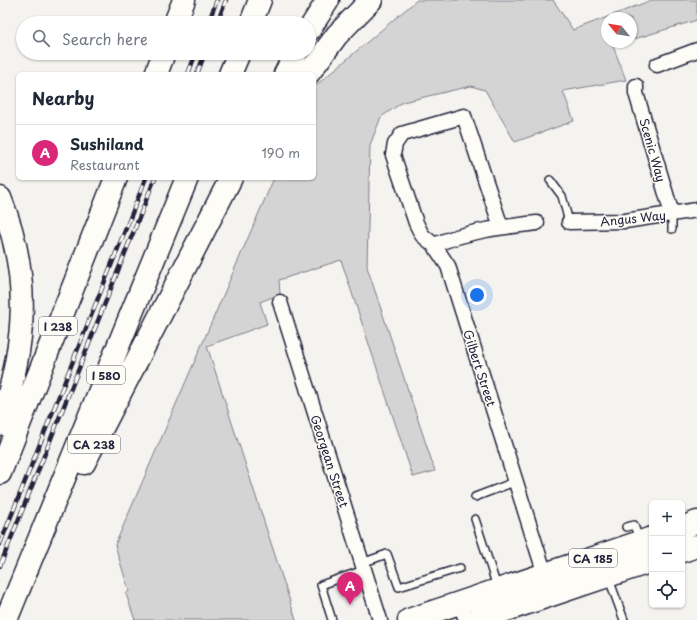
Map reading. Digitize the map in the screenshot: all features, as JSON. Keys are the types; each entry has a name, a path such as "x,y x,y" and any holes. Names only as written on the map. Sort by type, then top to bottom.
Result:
{"main road":[{"path":"166,16 171,0"},
{"path":"178,16 184,0"},
{"path":"254,16 260,0"},
{"path":"316,19 328,0"},
{"path":"309,72 337,35 371,0"},
{"path":"150,72 153,60"},
{"path":"157,72 161,60"},
{"path":"231,72 235,60"},
{"path":"286,72 292,60"},
{"name":"I 238","path":"0,473 115,180"},
{"name":"I 580","path":"26,572 186,180"},
{"path":"160,314 230,180"},
{"name":"CA 238","path":"26,572 160,314 242,180"},
{"path":"0,198 17,252 22,283 23,309 18,359 0,424"},
{"path":"685,527 697,522"},
{"name":"CA 185","path":"408,620 463,611 498,589 545,575 639,536"},
{"path":"685,550 697,546"},
{"name":"CA 185","path":"477,620 649,562"},
{"path":"6,620 26,572"}],"street":[{"path":"657,65 697,50"},
{"name":"Scenic Way","path":"636,86 636,93 672,214"},
{"name":"Gilbert Street","path":"502,227 464,116 402,134 395,144 393,155 416,222 422,234 434,245 448,266 551,595"},
{"name":"Angus Way","path":"569,222 625,221 697,210"},
{"path":"434,245 480,230 537,223"},
{"name":"Georgean Street","path":"280,302 380,620"}],"lane":[{"path":"550,180 562,196 569,222"},
{"path":"672,214 672,229"},
{"path":"475,497 516,481"},
{"path":"475,519 498,589"},
{"path":"332,620 321,585 387,554 399,587 460,568"},
{"path":"608,576 624,620"}],"shaded area":[{"path":"417,0 553,0 573,30 601,19 601,48 614,48 626,80 563,91 574,121 515,142 485,90 471,86 403,102 381,117 370,145 367,267 435,471 413,477 341,260 279,280 280,294 260,302 267,324 207,346 296,620 135,620 126,594 129,591 115,545 273,180 316,180 316,85"},
{"path":"652,0 697,0 697,20 637,38 637,12 620,12"}],"railway":[{"path":"211,16 217,0"},
{"path":"220,16 226,0"},
{"path":"189,72 193,60"},
{"path":"198,72 202,60"},
{"path":"0,544 145,180"},
{"path":"0,566 154,180"}],"place":[{"name":"Sushiland","path":"350,605"}]}
